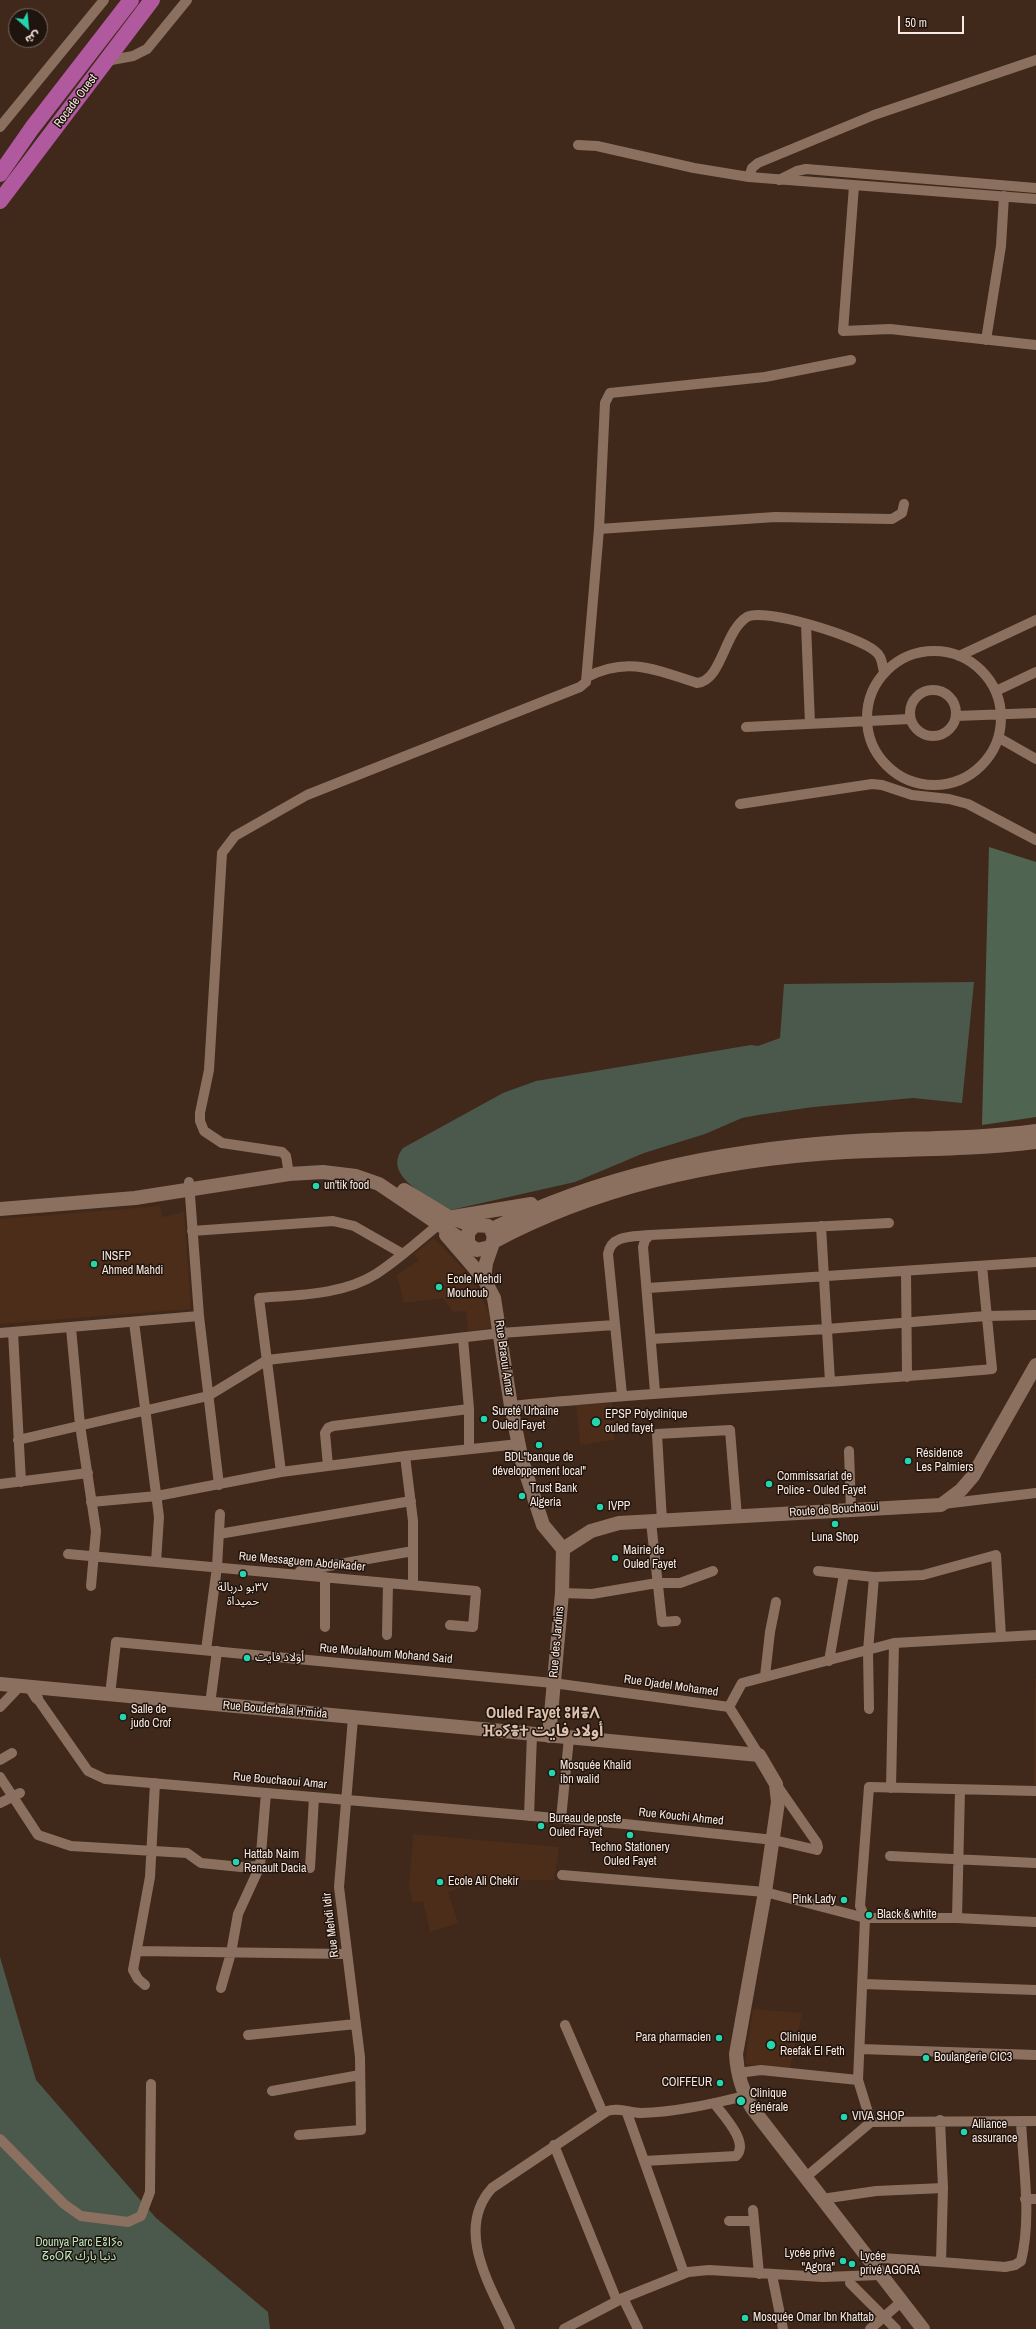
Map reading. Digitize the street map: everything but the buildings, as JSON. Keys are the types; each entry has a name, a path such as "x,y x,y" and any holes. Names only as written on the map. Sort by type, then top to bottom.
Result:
{"highway":[{"name":"Rocade Ouest","path":"0,174 32,128 131,0"},
{"name":"Rocade Ouest","path":"0,202 152,0"},
{"path":"0,164 32,128"}],"main road":[{"path":"449,1217 516,1207 570,1194 631,1175 666,1167 766,1150 842,1142 970,1138 1036,1131"},
{"path":"493,1238 613,1190 686,1174 806,1156 982,1148 1036,1142"},
{"path":"0,1209 90,1203 289,1170 344,1165 366,1169 391,1181 449,1217 473,1226 484,1224 493,1238 486,1263 484,1279"},
{"path":"289,1170 356,1176 379,1184 477,1250 481,1251 490,1247 493,1238 570,1194"},
{"path":"0,1201 57,1199 189,1186"},
{"path":"421,1213 437,1226 484,1279"},
{"path":"473,1226 468,1233 468,1244 484,1279"},
{"name":"Rue Braoui Amar","path":"484,1279 494,1298 501,1333 511,1406 522,1462 543,1525 563,1549"},
{"path":"941,1504 961,1490 973,1476 1036,1366"},
{"name":"Route de Bouchaoui","path":"563,1549 591,1531 618,1523 941,1504"},
{"name":"Rue des Jardins","path":"549,1736 562,1593 563,1549"},
{"name":"Rue Bouderbala H'mida","path":"0,1684 29,1690 110,1695 759,1755"},
{"path":"759,1755 776,1784 778,1802 766,1892 736,2054 738,2073 745,2096 866,2257 923,2329"}],"street":[{"path":"0,127 104,0"},
{"path":"106,61 133,56 147,49 187,0"},
{"path":"749,177 752,168 758,163 843,127 1036,60"},
{"path":"578,145 597,146 694,168 749,177 1036,199"},
{"path":"779,180 797,171 806,169 1036,188"},
{"path":"854,186 843,331 890,329 1036,346"},
{"path":"986,340 1001,246 1004,196"},
{"path":"289,1170 286,1156 282,1152 222,1143 212,1138 204,1131 200,1121 200,1113 209,1070 222,853 225,848 235,836 307,795 580,687 586,682 599,530 605,402 610,393 765,378 851,360"},
{"path":"599,530 775,517 892,519 902,513 904,504"},
{"path":"587,677 602,669 639,666 658,669 697,683 703,682 712,674 728,642 746,618 753,615 764,614 806,624 868,646 881,656 884,672"},
{"path":"959,656 1036,620"},
{"path":"806,624 810,724"},
{"path":"944,651 959,656 984,672 996,691 1002,714 1001,739 984,764 966,778 944,785 922,787 898,776 883,764 871,744 866,722 871,693 884,672 899,659 919,652 944,651"},
{"path":"996,691 1036,672"},
{"path":"931,691 941,692 950,698 955,706 956,716 948,730 934,736 919,732 910,719 910,709 914,700 922,693 931,691"},
{"path":"956,716 1036,713"},
{"path":"746,726 910,719"},
{"path":"1001,739 1036,759"},
{"path":"882,785 898,776"},
{"path":"740,804 872,784 882,785 912,795 949,799 968,804 1036,840"},
{"path":"189,1186 199,1316 219,1485"},
{"path":"192,1231 333,1221 354,1226 403,1254"},
{"path":"622,1395 614,1325 609,1248 612,1243 620,1238 650,1235 890,1223"},
{"path":"281,1472 259,1298 310,1293 347,1286 375,1275 437,1226"},
{"path":"821,1226 830,1382"},
{"path":"650,1235 645,1240 643,1247 648,1288 655,1392"},
{"path":"648,1288 1036,1262"},
{"path":"511,1406 655,1392 830,1382 992,1369 982,1266"},
{"path":"906,1270 907,1376"},
{"path":"651,1339 827,1329 986,1316 1036,1315"},
{"path":"0,1333 199,1316"},
{"path":"134,1322 159,1517 156,1562"},
{"path":"18,1440 145,1409 208,1396 267,1360 501,1333 614,1325"},
{"path":"72,1328 80,1425 96,1531 95,1556 91,1586"},
{"path":"13,1332 21,1482"},
{"path":"463,1338 469,1409 469,1449"},
{"path":"328,1466 326,1433 328,1428 333,1426 469,1409"},
{"path":"676,1621 662,1622 657,1583 657,1434 730,1430 737,1517"},
{"path":"91,1502 157,1496 281,1472 405,1456 519,1444"},
{"path":"849,1451 851,1509"},
{"path":"405,1456 411,1501 413,1585"},
{"path":"0,1484 88,1473"},
{"path":"941,1504 1036,1494"},
{"path":"219,1534 411,1501"},
{"path":"206,1650 216,1567 220,1514"},
{"path":"286,1574 413,1551"},
{"name":"Rue Messaguem Abdelkader","path":"68,1554 476,1591 472,1627 450,1625"},
{"path":"818,1571 874,1577 923,1575 996,1555 1001,1636"},
{"path":"562,1593 592,1594 657,1583 680,1583 713,1572"},
{"path":"829,1661 844,1574"},
{"path":"325,1577 325,1627"},
{"path":"869,1709 868,1651 874,1577"},
{"path":"387,1635 388,1583"},
{"path":"764,1676 776,1602"},
{"path":"729,1707 742,1683 894,1643 1036,1635"},
{"name":"Rue Moulahoum Mohand Said","path":"110,1695 116,1642 553,1683"},
{"path":"891,1788 894,1643"},
{"path":"210,1704 217,1652"},
{"name":"Rue Djadel Mohamed","path":"553,1683 729,1707 759,1755"},
{"path":"0,1707 29,1690"},
{"name":"Rue Bouchaoui Amar","path":"29,1690 88,1771 105,1779 561,1818"},
{"name":"Rue Mehdi Idir","path":"299,2135 361,2130 360,2075 356,2024 339,1887 345,1800 353,1718"},
{"path":"529,1816 532,1734"},
{"path":"561,1818 569,1738"},
{"path":"0,1760 12,1753"},
{"path":"0,1777 16,1795 38,1835 57,1843 78,1847 187,1853 201,1863 241,1867 260,1866"},
{"path":"145,1985 138,1979 133,1970 150,1877 150,1850 155,1783"},
{"name":"Rue Kouchi Ahmed","path":"561,1818 774,1840 817,1850 818,1847 776,1784"},
{"path":"871,2122 858,2080 865,1918 860,1906 870,1787 1036,1791"},
{"path":"957,1918 960,1860 960,1790"},
{"path":"220,1988 231,1953 238,1914 260,1866 266,1792"},
{"path":"0,1803 16,1795"},
{"path":"310,1868 314,1797"},
{"path":"890,1856 1036,1864"},
{"path":"562,1875 766,1892 865,1918 957,1918 1036,1922"},
{"path":"137,1951 347,1954"},
{"path":"863,1984 1036,1990"},
{"path":"248,2035 356,2024"},
{"path":"565,2025 603,2113"},
{"path":"860,2049 1036,2055"},
{"path":"738,2073 761,2070 858,2080"},
{"path":"272,2091 360,2075"},
{"path":"0,2139 64,2204 81,2216 128,2222 141,2216 150,2192 151,2084"},
{"path":"510,2329 476,2253 479,2208 483,2197 492,2188 603,2113 615,2109 628,2113 677,2109 745,2096"},
{"path":"644,2161 736,2156 741,2149 740,2141 714,2103"},
{"path":"628,2113 684,2273"},
{"path":"940,2120 943,2188 941,2262"},
{"path":"806,2177 871,2122 940,2120 1036,2122"},
{"path":"866,2257 1005,2266 1015,2265 1021,2261 1024,2247 1025,2200 1021,2121"},
{"path":"554,2145 620,2299 638,2329"},
{"path":"822,2199 876,2190 943,2188"},
{"path":"1025,2200 1036,2199"},
{"path":"729,2221 753,2216 759,2274"},
{"path":"564,2329 620,2299 684,2273 709,2270 823,2277 880,2275"},
{"path":"772,2275 782,2325 790,2329"},
{"path":"850,2283 896,2329"},
{"path":"870,2329 883,2316 901,2302"}],"shaded area":[{"name":"INSFP Ahmed Mahdi","path":"160,1206 162,1217 184,1212 191,1309 0,1324 0,1219"},
{"name":"Ecole Mehdi Mouhoub","path":"434,1238 474,1280 489,1314 491,1328 468,1331 466,1311 453,1312 443,1298 404,1303 397,1275 419,1260 414,1254"},
{"name":"EPSP Polyclinique ouled fayet","path":"612,1403 614,1440 580,1445 576,1405"},
{"path":"1035,1679 1036,1785 1034,1785"},
{"name":"Ecole Ali Chekir","path":"413,1834 559,1847 554,1880 470,1881 470,1884 448,1892 458,1923 430,1932 423,1901 413,1903 409,1889"},
{"name":"Clinique Reefak El Feth","path":"753,2009 802,2013 790,2069 745,2064"}],"green space":[{"path":"989,847 1036,862 1036,1117 982,1125"},
{"path":"974,982 962,1103 913,1098 813,1107 742,1118 705,1134 644,1153 575,1182 451,1210 412,1186 403,1177 398,1168 398,1159 403,1148 503,1093 536,1081 751,1045 758,1046 780,1038 784,984"},
{"name":"Dounya Parc ⴹⵓⵏⵢⴰ ⵒⴰⵔⴽ دنيا بارك","path":"0,1957 36,2080 156,2218 268,2312 270,2329 0,2329"}],"place":[{"name":"un'tik food","path":"316,1186"},
{"name":"INSFP Ahmed Mahdi","path":"94,1264"},
{"name":"Ecole Mehdi Mouhoub","path":"439,1287"},
{"name":"Sureté Urbaine Ouled Fayet","path":"484,1419"},
{"name":"EPSP Polyclinique ouled fayet","path":"596,1422"},
{"name":"BDL\"banque de développement local\"","path":"539,1445"},
{"name":"Résidence Les Palmiers","path":"908,1461"},
{"name":"Commissariat de Police - Ouled Fayet","path":"769,1484"},
{"name":"Trust Bank Algeria","path":"522,1496"},
{"name":"IVPP","path":"600,1507"},
{"name":"Luna Shop","path":"835,1524"},
{"name":"Mairie de Ouled Fayet","path":"615,1558"},
{"name":"٣٧بو دربالة حميداة","path":"243,1574"},
{"name":"أولاد فايت","path":"247,1658"},
{"name":"Salle de judo Crof","path":"123,1717"},
{"name":"Mosquée Khalid ibn walid","path":"552,1773"},
{"name":"Bureau de poste Ouled Fayet","path":"541,1826"},
{"name":"Techno Stationery Ouled Fayet","path":"630,1835"},
{"name":"Hattab Naim Renault Dacia","path":"236,1862"},
{"name":"Ecole Ali Chekir","path":"440,1882"},
{"name":"Pink Lady","path":"844,1900"},
{"name":"Black & white","path":"869,1915"},
{"name":"Para pharmacien","path":"719,2038"},
{"name":"Clinique Reefak El Feth","path":"771,2045"},
{"name":"Boulangerie CIC3","path":"926,2058"},
{"name":"COIFFEUR","path":"720,2083"},
{"name":"Clinique générale","path":"741,2101"},
{"name":"VIVA SHOP","path":"844,2117"},
{"name":"Alliance assurance","path":"964,2132"},
{"name":"Lycée privé ''Agora\"","path":"843,2261"},
{"name":"Lycée privé AGORA","path":"852,2264"},
{"name":"Mosquée Omar Ibn Khattab","path":"745,2318"}],"district":[{"name":"Ouled Fayet ⵓⵍⴻⴷ ⴼⴰⵢⴻⵜ أولاد فايت","path":"543,1723"}]}
